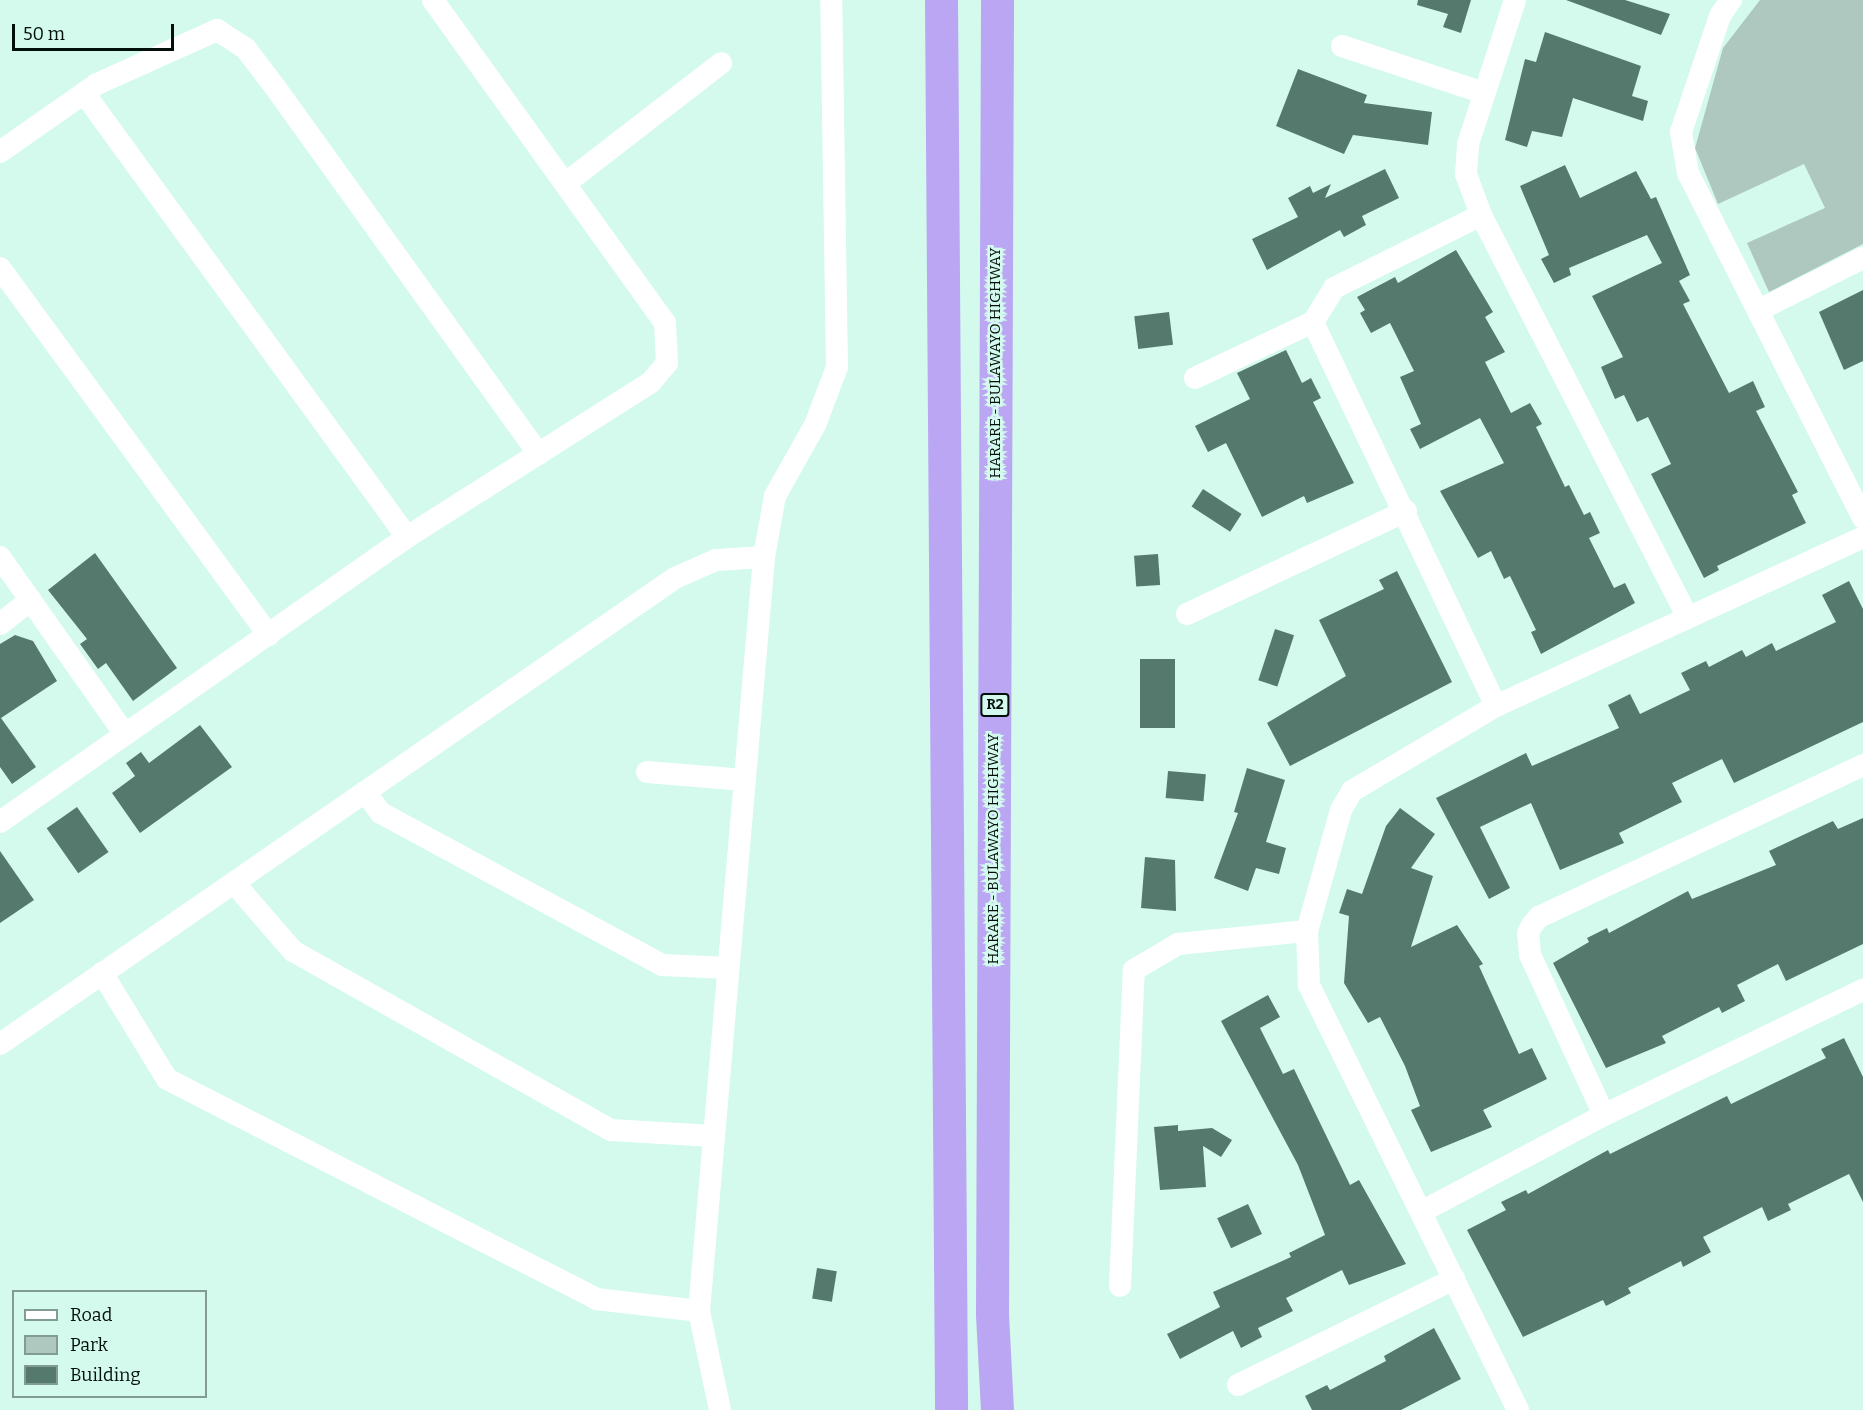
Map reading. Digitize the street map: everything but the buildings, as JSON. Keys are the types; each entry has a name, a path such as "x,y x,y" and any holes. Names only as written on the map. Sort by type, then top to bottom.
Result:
{"highway":[{"path":"941,0 951,1410"},
{"name":"HARARE - BULAWAYO HIGHWAY","path":"997,0 992,1301 997,1410"},
{"path":"997,78 1020,0"}],"street":[{"path":"0,822 407,537 651,382 667,363 669,345 665,323 432,0"},
{"path":"720,1410 699,1311 764,557 776,496 814,425 837,367 831,0"},
{"path":"1515,0 1468,144 1466,174 1481,215 1688,617"},
{"path":"1731,0 1720,16 1681,132 1688,172 1761,309 1863,518"},
{"path":"0,152 84,93 217,30 235,41 275,87 539,454"},
{"path":"1342,46 1485,93"},
{"path":"566,183 721,63"},
{"path":"84,93 407,537"},
{"path":"1195,378 1313,322 1334,288 1481,215"},
{"path":"1761,309 1863,258"},
{"path":"0,268 269,635"},
{"path":"1313,322 1406,511 1496,706"},
{"path":"1187,614 1406,511"},
{"path":"1518,1410 1310,985 1307,931 1347,795 1496,706 1863,537"},
{"path":"0,557 125,734"},
{"path":"0,1044 675,578 716,560 764,557"},
{"path":"0,624 31,600"},
{"path":"1604,1115 1530,955 1527,944 1532,926 1539,917 1863,765"},
{"path":"647,772 745,780"},
{"path":"365,792 381,813 662,965 728,968"},
{"path":"234,883 293,951 611,1130 713,1136"},
{"path":"1120,1286 1134,970 1178,944 1307,931"},
{"path":"102,973 167,1079 596,1299 699,1311"},
{"path":"1421,1212 1604,1115 1863,990"},
{"path":"1238,1385 1454,1279"}],"green space":[{"path":"1760,0 1863,0 1863,244 1769,292 1747,243 1825,208 1804,164 1718,204 1695,148 1723,48"}]}
